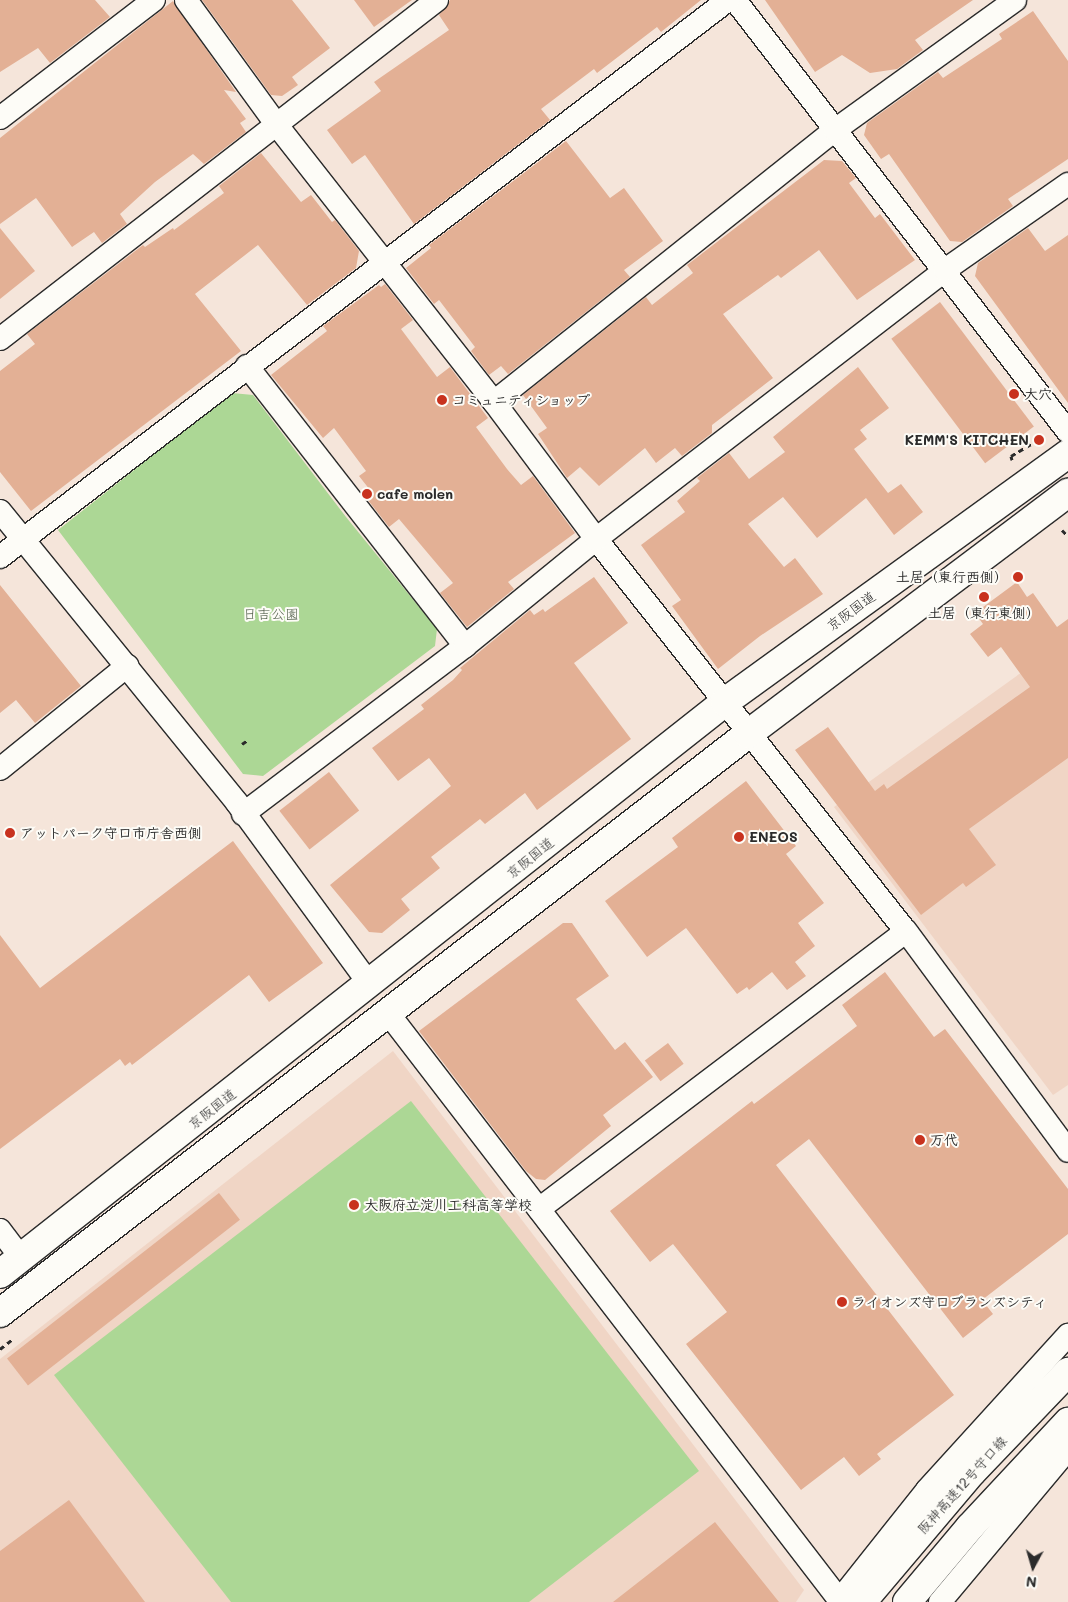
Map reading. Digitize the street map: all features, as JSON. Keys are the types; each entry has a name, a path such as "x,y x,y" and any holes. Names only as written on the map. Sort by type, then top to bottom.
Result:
{"highway":[{"name":"京阪国道","path":"10,1266 370,985 725,702 1068,454"},
{"path":"0,1313 748,734 1068,493"},
{"name":"阪神高速12号守口線","path":"845,1602 1068,1372"},
{"path":"907,1602 970,1527 1068,1422"}],"street":[{"path":"0,118 154,0"},
{"path":"186,0 276,124 494,402 596,539 725,702 748,734 906,930 1068,1151"},
{"path":"0,339 437,0"},
{"path":"0,557 384,260 728,0"},
{"path":"735,0 1068,432"},
{"path":"494,402 835,130 1014,0"},
{"path":"243,814 465,646 596,539 944,270 1068,184"},
{"path":"247,366 465,646"},
{"path":"0,511 127,666 243,814 370,985"},
{"path":"0,769 127,666"},
{"path":"540,1209 906,930"},
{"path":"388,1013 845,1602 927,1490 1068,1335"},
{"path":"0,1230 10,1266"},
{"path":"940,1602 1068,1450"}],"path":[{"path":"1063,531 1068,536"},
{"path":"242,744 248,740"}],"shaded area":[{"path":"1068,639 1068,1085 1053,1095 834,807"},
{"name":"大阪府立淀川工科高等学校","path":"393,1051 804,1590 796,1602 0,1602 0,1359"}],"green space":[{"name":"日吉公園","path":"232,393 253,395 346,517 437,629 435,646 263,776 243,774 58,530"},
{"name":"大阪府立淀川工科高等学校","path":"411,1101 699,1471 529,1602 231,1602 54,1375"}],"building":[{"path":"0,0 95,0 110,17 50,63 38,48 0,72"},
{"path":"202,0 292,0 330,48 292,77 298,85 282,96 271,95"},
{"path":"354,0 412,0 374,27"},
{"path":"450,0 701,0 661,32 657,27 597,73 594,69 541,109 550,120 414,224 365,155 352,164 327,130 381,91 374,82 449,30 439,15"},
{"path":"765,0 973,0 915,40 923,50 897,69 870,73 842,55 815,72"},
{"path":"173,1 236,92 224,90 246,119 240,123 246,132 204,164 193,154 155,182 120,214 127,224 102,243 94,232 72,247 36,198 0,224 0,138"},
{"path":"1033,11 1068,61 1068,159 1008,199 1013,206 962,242 950,241 889,154 881,159 864,135 867,123 938,72 943,78 1002,39 999,34"},
{"path":"566,141 610,198 624,188 663,241 624,270 630,277 508,374 501,366 489,375 471,351 475,347 439,300 434,304 406,268 431,248 429,245"},
{"path":"261,153 301,202 311,195 332,222 335,220 359,251 356,268 307,305 258,245 195,294 241,351 31,511 0,472 0,371 35,344 27,334 143,245 145,247 173,228 174,230 224,193 219,186"},
{"path":"824,160 842,161 856,178 849,183 875,218 880,214 915,260 857,300 819,250 781,278 778,275 723,314 773,378 712,425 712,433 682,456 675,448 656,463 645,448 599,486 580,467 567,478 538,434 547,428 523,395 646,297 652,305 693,273 687,265"},
{"path":"0,228 35,271 0,299"},
{"path":"1028,228 1045,251 1068,235 1068,403 975,276 978,263"},
{"path":"385,284 413,320 401,329 437,377 450,367 488,418 476,427 507,469 521,485 533,476 575,533 508,582 514,589 467,627 440,593 453,583 399,519 389,527 364,495 370,490 359,476 366,471 334,428 323,438 271,375 327,331 323,326 379,285 381,287"},
{"path":"940,302 1034,427 985,463 891,339"},
{"path":"858,367 889,408 860,430 867,439 854,449 888,493 901,484 923,512 894,535 866,498 817,538 783,497 748,524 784,567 795,558 823,594 760,636 718,669 672,606 681,600 641,545 685,512 677,501 700,481 697,478 729,453 749,479 785,452 773,437"},
{"path":"594,577 628,623 574,663 631,739 537,810 525,793 485,824 480,819 431,857 440,868 401,899 410,910 382,933 369,932 330,885 451,786 429,758 398,781 372,748 424,709 421,705 453,680 462,670 460,668 530,610 534,615 543,609 545,612"},
{"path":"1017,582 1027,597 1033,593 1057,627 1068,619 1068,758 969,829 996,865 966,887 963,883 921,915 795,750 828,727 875,791 884,784 887,789 1030,687 1001,647 988,657 970,634 983,624 975,613"},
{"path":"0,585 81,686 35,723 16,700 0,713"},
{"path":"329,772 359,811 310,849 279,811"},
{"path":"746,781 796,846 786,854 824,903 798,923 815,946 795,962 806,976 787,990 772,972 749,990 747,987 737,994 686,928 647,957 605,901 678,847 672,838"},
{"path":"233,841 323,963 269,1002 249,975 132,1065 130,1062 125,1066 120,1059 0,1149 0,935 40,988"},
{"path":"563,923 572,923 609,976 576,999 615,1050 625,1042 653,1077 603,1115 611,1126 545,1180 536,1179 526,1171 419,1031"},
{"path":"885,972 934,1037 945,1029 1068,1189 1068,1234 982,1300 993,1314 963,1338 809,1139 776,1165 954,1395 877,1454 881,1459 859,1476 844,1457 801,1490 686,1344 727,1312 673,1244 650,1262 610,1211 752,1101 754,1104 857,1026 842,1005"},
{"path":"668,1043 684,1064 660,1081 645,1060"},
{"path":"219,1193 240,1220 28,1385 7,1359"},
{"path":"69,1500 145,1602 0,1602 0,1551"},
{"path":"715,1522 779,1602 613,1602 668,1559"}],"place":[{"name":"大穴","path":"1014,394"},
{"name":"コミュニティショップ","path":"442,400"},
{"name":"KEMM'S KITCHEN","path":"1039,440"},
{"name":"cafe molen","path":"367,494"},
{"name":"土居（東行西側）","path":"1018,577"},
{"name":"土居（東行東側）","path":"984,597"},
{"name":"アットパーク守口市庁舎西側","path":"10,833"},
{"name":"ENEOS","path":"739,837"},
{"name":"万代","path":"920,1140"},
{"name":"大阪府立淀川工科高等学校","path":"354,1205"},
{"name":"ライオンズ守口ブランズシティ","path":"842,1302"}]}
